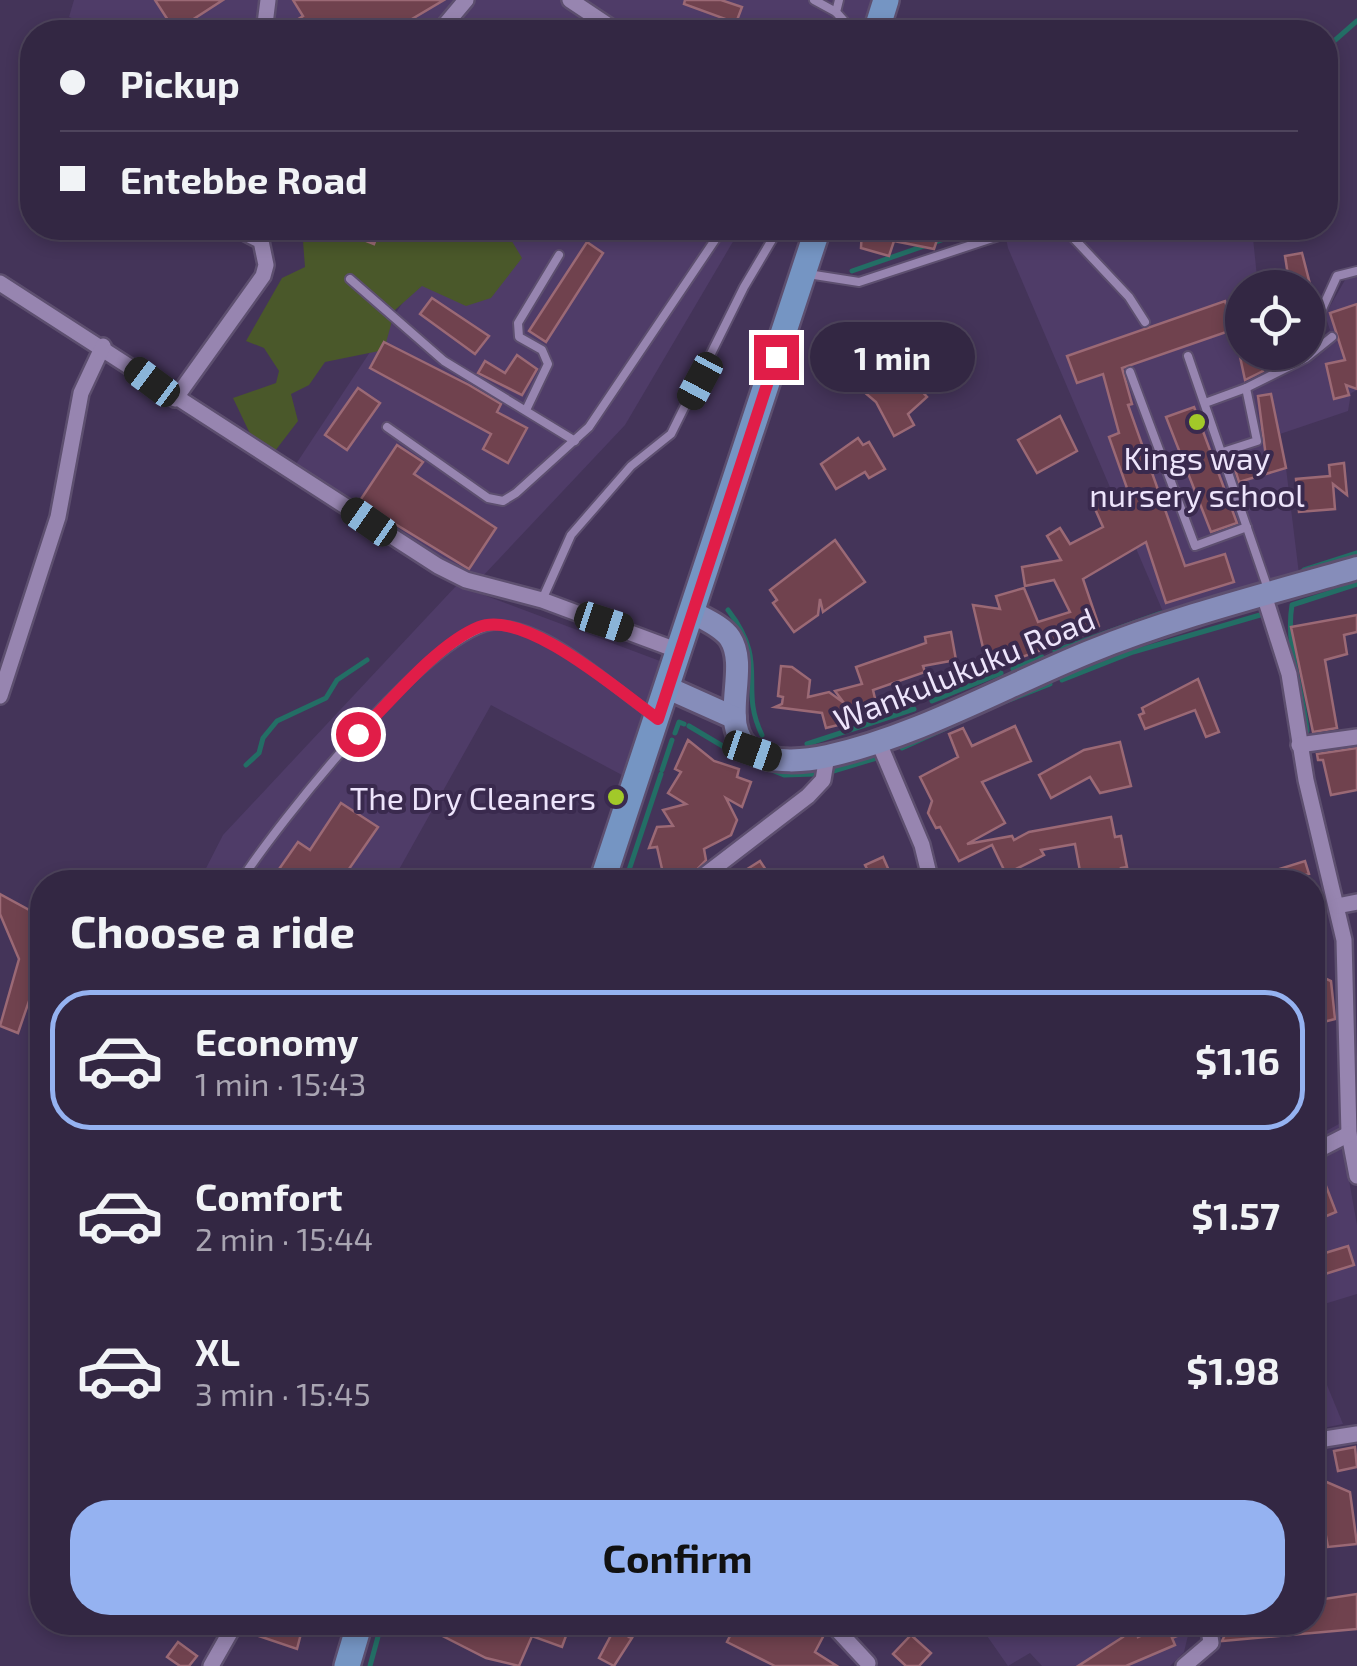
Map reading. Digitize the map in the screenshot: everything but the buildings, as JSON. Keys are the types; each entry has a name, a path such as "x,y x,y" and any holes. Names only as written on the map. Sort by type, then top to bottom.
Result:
{"main road":[{"path":"606,870 804,274 812,240"},
{"name":"Wankulukuku Road","path":"736,711 740,736 752,751 787,760 827,756 879,742 1092,651 1357,568"},
{"path":"668,688 736,711 738,660 731,639 692,612"},
{"path":"348,1666 356,1635"}],"street":[{"path":"449,20 466,0"},
{"path":"570,0 600,20"},
{"path":"175,399 263,276 266,265 257,240"},
{"path":"0,282 438,566 466,580 542,600 679,652"},
{"path":"0,696 58,517 81,393 103,346"},
{"path":"1267,594 1280,637 1299,745 1344,940 1353,1063 1349,1134 1357,1176"},
{"path":"1299,745 1357,737"},
{"path":"879,742 922,845 928,870"},
{"path":"712,870 808,796 823,780 827,756"},
{"path":"1337,906 1357,902"},
{"path":"1325,1147 1349,1134"},
{"path":"1325,1439 1357,1434"},
{"path":"211,1666 229,1635"},
{"path":"842,1635 868,1663"},
{"path":"1184,1666 1211,1643 1210,1635"}],"lane":[{"path":"814,0 843,20"},
{"path":"836,12 840,0"},
{"path":"387,427 488,498 503,500 576,441 673,307 715,240"},
{"path":"542,600 571,535 631,466 671,434 744,287 772,240"},
{"path":"804,274 859,282 987,240"},
{"path":"1075,240 1129,297 1146,322"},
{"path":"527,408 548,364 542,350 520,337 518,324 559,256"},
{"path":"1325,302 1337,276 1357,271"},
{"path":"350,278 444,361 576,441"},
{"path":"1205,403 1306,358 1332,337"},
{"path":"1188,356 1248,527 1267,594"},
{"path":"1130,372 1195,546 1248,527"},
{"path":"1222,452 1256,441 1246,388"},
{"path":"249,870 332,760 420,673 482,626 514,626 550,644 658,719"}],"shaded area":[{"path":"74,0 876,0 870,20 69,17"},
{"path":"444,240 734,240 625,425 481,578 466,573 296,464"},
{"name":"Kings way nursery school","path":"1006,240 1253,240 1256,270 1225,270 1225,370 1325,370 1325,335 1330,330 1325,315 1345,280 1357,276 1357,390 1351,393 1348,411 1277,435 1286,468 1299,574 1164,614"},
{"path":"457,585 660,661 622,775 491,705 399,870 205,870 223,835"},
{"path":"1339,1124 1357,1225 1357,1294 1325,1304 1325,1132"},
{"path":"1325,1380 1343,1424 1325,1428"},
{"path":"986,1635 1188,1635 1184,1652 1170,1666 1042,1666 1030,1653 1008,1666"}],"green space":[{"path":"303,240 511,240 522,258 491,298 466,306 422,286 395,310 384,350 325,362 309,385 291,394 298,421 275,451 254,442 233,398 276,383 279,371 264,348 246,341 282,278 305,267"}],"waterway":[{"path":"1338,38 1357,21"},
{"path":"852,271 941,240"},
{"path":"1304,570 1357,553"},
{"path":"1307,731 1293,652 1292,605 1357,584"},
{"path":"728,610 748,645 752,702 762,735"},
{"path":"1055,651 1161,613"},
{"path":"1062,680 1133,652 1267,613"},
{"path":"1013,669 1042,657"},
{"path":"246,765 259,753 263,738 277,721 326,698 337,680 367,660"},
{"path":"932,701 1001,673"},
{"path":"1004,702 1050,684"},
{"path":"807,744 914,709"},
{"path":"675,733 679,722 684,724"},
{"path":"902,748 953,725"},
{"path":"689,726 731,751"},
{"path":"662,770 672,740"},
{"path":"735,755 784,775 815,774"},
{"path":"830,772 880,757"},
{"path":"629,870 661,774"},
{"path":"370,1666 378,1635"}],"place":[{"name":"Kings way nursery school","path":"1197,422"},
{"name":"The Dry Cleaners","path":"616,797"}],"route":[{"path":"358,734 448,648 470,632 496,624 514,626 550,644 658,719 776,357"}]}
